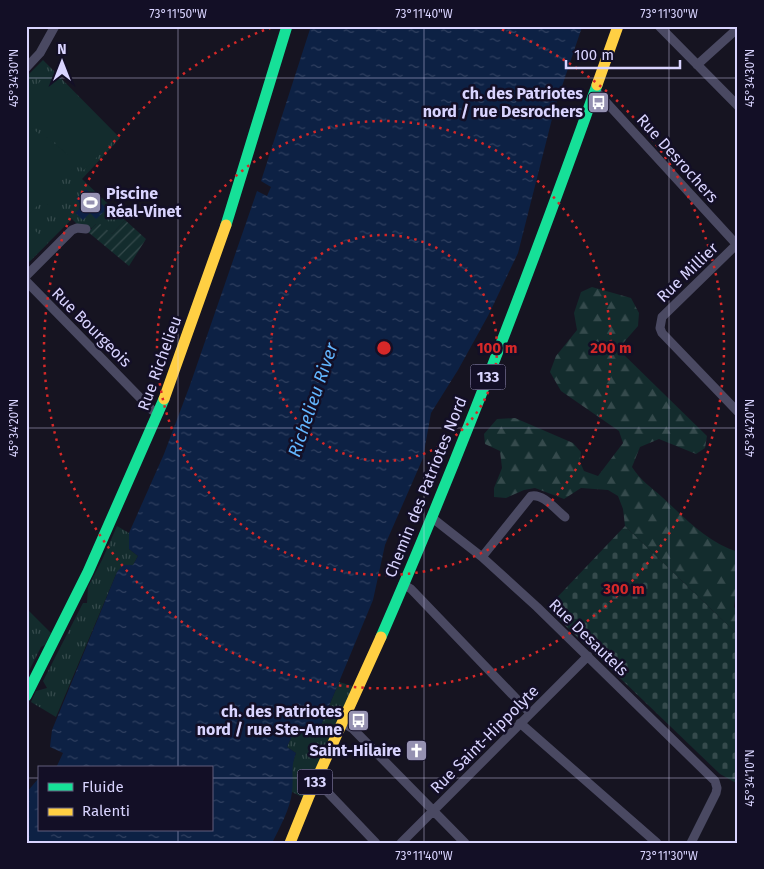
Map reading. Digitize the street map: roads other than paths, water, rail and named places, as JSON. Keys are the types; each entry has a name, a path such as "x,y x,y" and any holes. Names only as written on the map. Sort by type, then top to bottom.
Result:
{"main road":[{"name":"Rue Richelieu","path":"26,696 88,572 159,413 241,179 287,26"},
{"name":"Chemin des Patriotes Nord","path":"290,843 403,584 493,366 618,26"}],"street":[{"path":"26,68 40,53 55,26"},
{"path":"659,26 738,106"},
{"path":"697,65 738,28"},
{"name":"Rue Desrochers","path":"595,90 737,246"},
{"path":"26,276 72,230 78,228 86,229"},
{"name":"Rue Millier","path":"737,246 662,316 660,328 738,412"},
{"name":"Rue Bourgeois","path":"26,282 152,410 159,413"},
{"path":"482,557 531,496 541,497 565,518"},
{"name":"Rue Desautels","path":"431,517 482,557 588,656 713,780 717,788 714,797 691,843"},
{"path":"403,584 411,589 530,713"},
{"name":"Rue Saint-Hippolyte","path":"401,843 588,656"},
{"path":"343,723 353,728 465,843"},
{"path":"520,723 657,843"},
{"path":"316,780 376,843"}],"water":[{"name":"Richelieu River","path":"311,26 582,27 555,107 518,253 489,314 458,370 431,413 423,458 385,545 373,600 317,735 297,724 287,747 296,753 292,792 287,811 272,843 26,843 26,793 38,779 38,832 212,832 212,766 57,766 63,753 50,747 52,730 117,572 123,565 133,565 138,556 129,549 129,533 164,454 190,385 257,191 267,196 271,187 261,181"},
{"name":"Piscine Réal-Vinet","path":"86,189 107,209 96,219 90,213 83,220 75,213 82,206 76,199"}],"place":[{"name":"ch. des Patriotes nord / rue Desrochers","path":"599,102"},
{"name":"Piscine Réal-Vinet","path":"90,202"},
{"name":"ch. des Patriotes nord / rue Ste-Anne","path":"358,720"},
{"name":"Saint-Hilaire","path":"417,750"}]}
